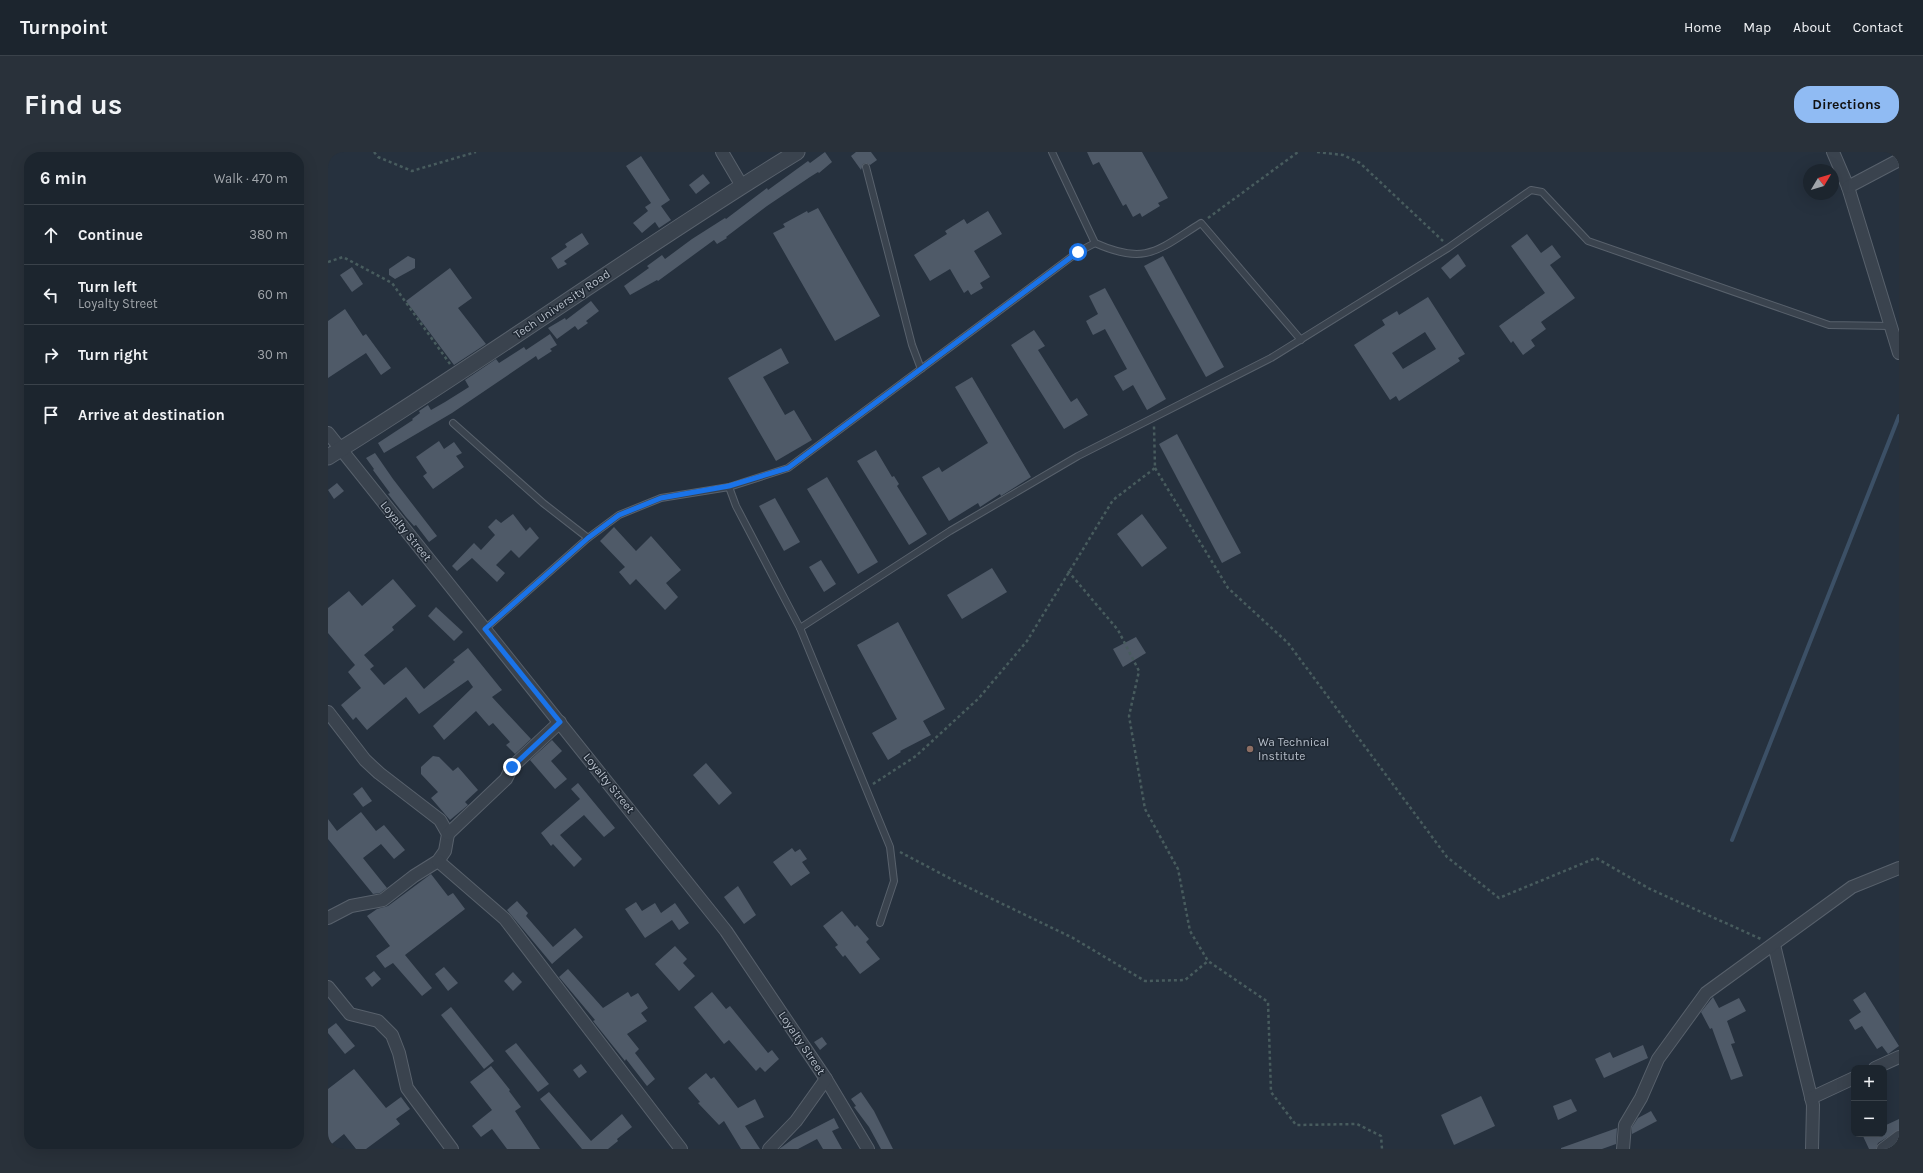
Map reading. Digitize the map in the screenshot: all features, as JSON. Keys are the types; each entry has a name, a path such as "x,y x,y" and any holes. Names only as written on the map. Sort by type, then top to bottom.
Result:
{"street":[{"path":"722,152 742,186"},
{"name":"Tech University Road","path":"334,453 458,374 742,186 797,152"},
{"path":"1833,152 1848,187 1899,353"},
{"path":"1848,187 1899,160"},
{"name":"Loyalty Street","path":"328,433 334,453 485,629 726,930 826,1079 868,1149"},
{"path":"328,712 365,760 378,773 440,820 448,834"},
{"path":"328,918 351,906 382,900 414,876 438,861 445,850 448,834 506,779 512,767 560,722"},
{"path":"438,861 505,919 681,1149"},
{"path":"1623,1149 1625,1125 1641,1098 1658,1059 1697,1004 1716,986 1852,887 1899,868"},
{"path":"1774,945 1811,1098 1812,1149"},
{"path":"328,987 350,1014 378,1021 392,1035 399,1053 407,1088 452,1149"},
{"path":"1882,1065 1899,1057"},
{"path":"769,1149 796,1120 826,1079"},
{"path":"1811,1098 1851,1079"},
{"path":"1883,1149 1899,1138"}],"lane":[{"path":"1052,152 1095,243 1127,254 1145,254 1160,249 1201,223 1301,340"},
{"path":"866,167 912,345 921,369"},
{"path":"800,628 950,531 1078,456 1271,358 1448,248 1531,190 1542,192 1588,241 1829,325 1891,326"},
{"path":"485,629 588,538 619,515 661,498 729,486 788,468 1078,252 1095,243"},
{"path":"453,424 543,503 588,538"},
{"path":"729,486 736,506 800,628 890,847 894,881 880,923"}],"path":[{"path":"374,152 378,157 412,170 476,152"},
{"path":"1201,223 1298,152"},
{"path":"1317,152 1343,155 1360,164 1441,238 1448,248"},
{"path":"328,262 343,256 392,283 458,374"},
{"path":"1154,417 1155,468 1228,588 1288,643 1447,857 1498,898 1596,858 1650,889 1774,945"},
{"path":"866,789 916,756 979,698 1027,641 1068,571 1113,500 1155,468"},
{"path":"1068,571 1118,630 1139,671 1129,716 1145,809 1178,869 1190,931 1208,961 1268,1002 1271,1092 1296,1125 1357,1124 1381,1136 1382,1149"},
{"path":"890,847 953,880 1073,938 1146,981 1185,980 1208,961"}],"building":[{"path":"825,152 832,162 819,173 818,172 810,177 767,206 726,237 727,238 717,244 714,240 658,281 657,280 630,295 624,286 649,268 647,266 662,255 665,259 692,239 725,218 726,219 767,188 768,190 808,161 810,163"},
{"path":"856,152 871,152 877,160 870,165 867,163 863,164 861,170 851,156"},
{"path":"1087,152 1142,152 1168,198 1158,203 1160,206 1142,217 1140,213 1133,217 1126,204 1123,206 1099,162 1093,165"},
{"path":"641,156 670,200 661,206 671,220 659,228 655,222 642,233 633,223 648,211 645,207 651,203 626,166"},
{"path":"703,174 710,183 696,194 689,185"},
{"path":"818,208 880,316 835,341 773,233 785,227 783,224 807,211 808,213"},
{"path":"988,211 1002,234 974,251 990,277 980,283 983,288 971,295 968,290 964,293 950,269 930,281 914,255 947,234 945,231 964,219 967,224"},
{"path":"582,233 589,244 564,261 567,264 558,269 551,258 567,247 565,244"},
{"path":"1527,234 1541,253 1552,245 1561,257 1550,265 1575,298 1541,322 1546,329 1531,340 1535,346 1523,355 1513,341 1511,343 1499,326 1545,293 1511,246"},
{"path":"1458,254 1466,266 1450,279 1441,268"},
{"path":"408,256 415,259 415,268 395,279 389,275 389,269"},
{"path":"1163,256 1224,367 1206,377 1144,266"},
{"path":"352,267 363,284 352,292 340,275"},
{"path":"450,268 472,298 458,308 486,344 454,365 406,301"},
{"path":"1105,288 1166,399 1147,410 1133,385 1123,391 1114,376 1127,369 1105,329 1093,335 1086,321 1098,314 1089,296"},
{"path":"1428,297 1465,354 1458,358 1460,361 1399,401 1396,396 1390,400 1354,345 1385,325 1382,320 1397,311 1399,315","holes":["1425,332 1436,349 1403,369 1392,353"]},
{"path":"591,301 599,311 586,321 588,323 578,330 575,326 557,339 548,328 565,318 566,320"},
{"path":"345,309 363,336 366,334 391,368 381,375 366,353 328,378 328,321"},
{"path":"1034,330 1045,346 1038,350 1071,402 1077,398 1088,415 1064,429 1011,345"},
{"path":"550,334 557,345 550,349 552,351 538,360 536,356 452,413 384,453 378,443 413,420 412,419 420,413 419,411 428,405 431,410 469,387 465,380 496,359 499,363 524,347 526,350"},
{"path":"781,348 789,363 763,377 785,415 794,410 812,440 776,461 728,378"},
{"path":"972,377 1031,477 1001,496 1000,494 980,507 978,503 949,521 922,477 939,467 942,472 988,443 955,387"},
{"path":"1177,434 1241,553 1222,563 1159,444"},
{"path":"439,441 444,449 454,442 462,453 456,456 464,467 433,489 423,476 427,473 416,457"},
{"path":"876,450 892,477 894,476 899,484 897,486 927,534 909,545 857,461"},
{"path":"375,453 437,536 429,542 416,525 414,526 406,517 388,494 390,493 373,470 374,469 366,458"},
{"path":"827,477 878,562 858,574 807,489"},
{"path":"337,483 344,491 334,499 328,490"},
{"path":"775,498 800,542 784,551 759,506"},
{"path":"513,514 526,531 530,527 539,538 519,558 511,550 496,565 505,573 497,582 472,558 457,571 452,566 474,543 481,550 495,535 488,527 496,519 501,523"},
{"path":"1142,514 1167,548 1142,567 1117,534"},
{"path":"614,527 636,551 651,536 681,570 666,583 678,597 665,610 636,579 630,585 619,572 625,567 600,541"},
{"path":"821,560 836,584 824,592 809,567"},
{"path":"992,568 1007,592 962,619 947,595"},
{"path":"393,579 416,606 392,627 394,630 364,655 374,666 370,669 384,685 406,667 424,689 455,662 453,660 468,648 502,690 492,697 531,739 515,754 506,745 510,742 493,723 489,726 476,711 444,740 433,726 473,687 468,680 419,714 406,697 367,730 356,717 353,720 341,705 361,688 348,672 355,665 328,633 328,608 349,591 362,606"},
{"path":"436,607 463,632 454,641 428,616"},
{"path":"898,622 945,709 923,721 931,735 900,751 901,752 888,760 872,733 897,719 857,645"},
{"path":"1136,637 1146,653 1123,667 1113,649"},
{"path":"552,740 562,751 551,761 567,779 555,789 530,760"},
{"path":"433,756 439,757 453,771 458,767 478,790 465,802 468,805 450,820 431,798 438,792 421,774 421,767"},
{"path":"706,763 732,793 719,805 693,775"},
{"path":"578,783 615,828 604,837 584,815 560,835 582,859 574,867 553,844 551,846 541,833 580,799 571,789"},
{"path":"362,787 372,801 363,807 353,794"},
{"path":"361,812 376,831 384,825 405,850 394,859 381,844 363,858 387,888 380,893 373,894 328,839 328,819 337,831"},
{"path":"792,848 795,852 800,849 807,859 802,862 810,873 791,886 773,862"},
{"path":"431,874 448,896 453,893 465,909 405,955 432,988 422,996 393,963 385,968 376,956 390,946 367,916 377,909 388,906"},
{"path":"738,886 756,915 744,924 724,897"},
{"path":"517,901 528,913 526,916 553,947 575,928 583,937 552,964 507,910"},
{"path":"636,902 642,911 655,903 661,913 675,903 689,923 679,930 672,920 645,938 625,909"},
{"path":"842,911 855,927 857,925 869,939 866,942 880,959 860,974 845,955 843,957 835,947 838,945 823,926"},
{"path":"675,946 687,959 683,963 695,976 679,991 655,964"},
{"path":"444,967 458,983 448,991 435,974"},
{"path":"568,969 603,1008 628,992 631,997 638,993 648,1008 641,1013 647,1021 627,1034 639,1049 635,1053 655,1079 647,1086 626,1059 625,1061 593,1021 595,1020 559,977"},
{"path":"374,971 381,979 372,987 365,978"},
{"path":"513,972 522,982 513,991 504,981"},
{"path":"712,992 726,1009 730,1006 768,1053 772,1050 779,1059 765,1072 760,1067 756,1071 729,1040 724,1044 694,1007"},
{"path":"1865,992 1899,1046 1888,1054 1882,1046 1877,1049 1862,1026 1855,1030 1849,1020 1861,1012 1853,1000"},
{"path":"1713,997 1719,1008 1739,998 1746,1011 1727,1021 1735,1043 1731,1044 1743,1076 1731,1080 1712,1028 1710,1029 1701,1012"},
{"path":"451,1007 494,1061 484,1069 441,1015"},
{"path":"336,1023 355,1046 345,1054 328,1033 328,1029"},
{"path":"822,1037 827,1044 820,1050 814,1042"},
{"path":"516,1043 549,1084 538,1092 505,1051"},
{"path":"1643,1045 1648,1058 1604,1078 1595,1059 1610,1052 1613,1058"},
{"path":"581,1064 587,1072 579,1078 573,1070"},
{"path":"491,1066 521,1107 515,1111 540,1149 507,1149 492,1129 481,1137 472,1126 492,1110 470,1082"},
{"path":"354,1069 386,1108 401,1097 410,1109 396,1119 400,1124 366,1149 356,1149 344,1134 328,1147 328,1089"},
{"path":"706,1073 711,1079 714,1077 738,1108 755,1099 764,1117 745,1126 760,1149 741,1149 724,1121 719,1125 698,1103 700,1102 688,1088"},
{"path":"549,1092 591,1141 622,1114 632,1127 617,1139 618,1141 608,1149 582,1149 540,1099"},
{"path":"861,1092 874,1111 893,1149 881,1149 869,1127 854,1107 856,1106 851,1099"},
{"path":"1481,1096 1495,1126 1454,1145 1441,1115"},
{"path":"1571,1099 1577,1111 1558,1120 1553,1106"},
{"path":"1651,1111 1657,1121 1632,1134 1632,1127 1638,1118"},
{"path":"834,1118 839,1128 832,1131 842,1149 823,1149 817,1139 798,1149 779,1149 793,1139"},
{"path":"1899,1119 1899,1130 1878,1143 1876,1149 1869,1149 1863,1137 1887,1137 1887,1125"},
{"path":"1617,1128 1616,1144 1602,1149 1561,1149 1561,1148"}],"waterway":[{"path":"1732,840 1899,416"}],"place":[{"name":"Wa Technical Institute","path":"1250,749"}],"route":[{"path":"512,767 532,746 560,722 485,629 588,538 619,515 661,498 729,486 788,468 1078,252"}]}
